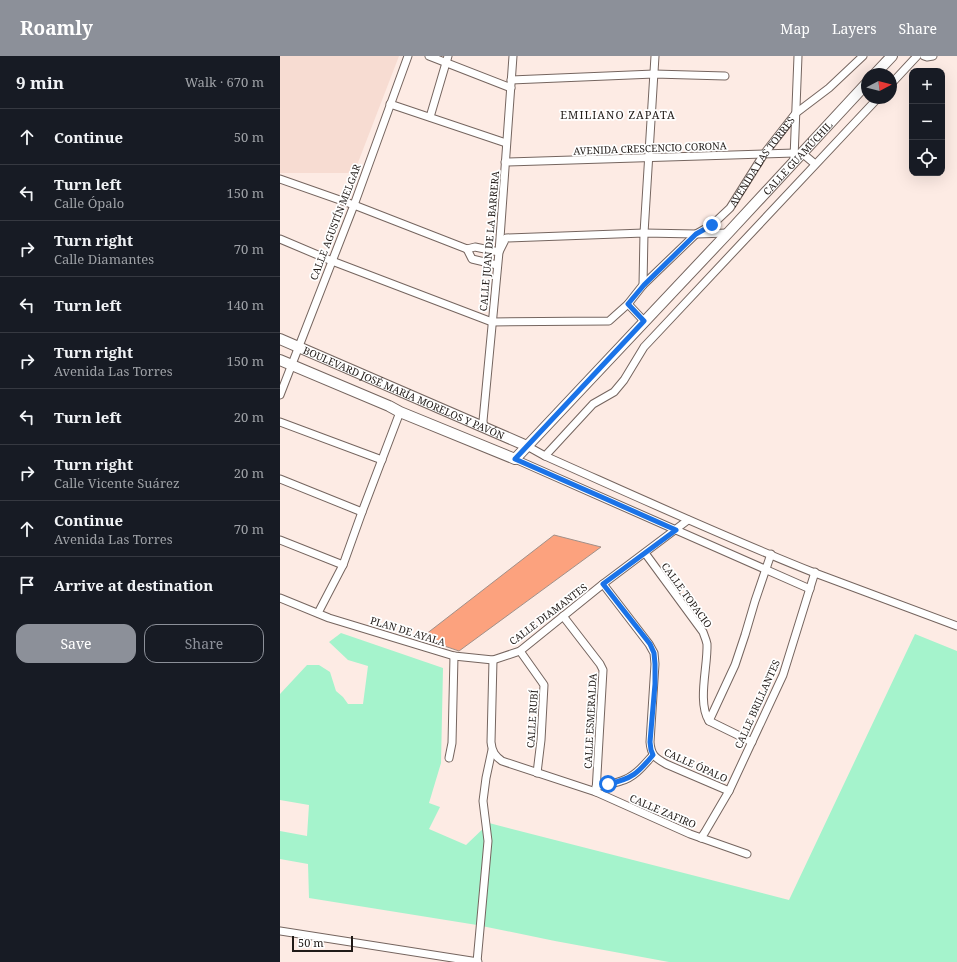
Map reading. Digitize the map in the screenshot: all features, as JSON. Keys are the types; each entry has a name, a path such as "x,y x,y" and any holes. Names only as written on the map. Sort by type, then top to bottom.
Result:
{"street":[{"name":"CALLE AGUSTÍN MELGAR","path":"280,395 354,205 408,56"},
{"path":"429,56 447,59 511,88"},
{"name":"CALLE JUAN DE LA BARRERA","path":"484,428 498,265 513,56"},
{"path":"644,285 644,233 656,56"},
{"path":"798,56 796,113 797,156 815,164"},
{"name":"AVENIDA LAS TORRES","path":"492,322 609,321 628,304 644,285 696,234 712,225 730,208 764,154 796,113 829,88 863,56"},
{"path":"881,68 892,56"},
{"path":"897,78 917,56"},
{"path":"924,56 933,56"},
{"path":"430,117 447,59"},
{"path":"511,80 654,74 725,76"},
{"name":"CALLE GUAMÚCHIL","path":"728,233 797,156 861,89"},
{"path":"390,104 506,143"},
{"path":"545,456 593,404 614,392 624,380 644,347 872,104"},
{"name":"AVENIDA CRESCENCIO CORONA","path":"505,162 764,154 797,156"},
{"path":"280,179 354,205 467,249 475,247 499,252 506,238 644,233 728,233"},
{"path":"728,233 515,459 810,589"},
{"path":"280,239 332,261 492,322"},
{"path":"467,249 472,259 498,265"},
{"path":"628,304 644,321"},
{"name":"BOULEVARD JOSÉ MARÍA MORELOS Y PAVÓN","path":"280,339 527,446"},
{"name":"BOULEVARD JOSÉ MARÍA MORELOS Y PAVÓN","path":"280,360 400,412 515,459"},
{"path":"318,613 343,565 400,412"},
{"path":"280,422 382,460"},
{"path":"527,446 545,456 688,520 815,572 957,626"},
{"path":"280,479 362,512"},
{"name":"CALLE DIAMANTES","path":"494,660 520,651 603,584 688,520"},
{"path":"280,540 343,565"},
{"name":"CALLE TOPACIO","path":"645,553 703,632 707,642 703,699 706,716 709,721"},
{"path":"752,742 709,721 735,665 771,554"},
{"name":"CALLE BRILLANTES","path":"702,838 729,791 784,675 815,572"},
{"name":"CALLE ÓPALO","path":"603,584 650,644 654,653 655,684 650,742 653,755 666,764 729,791"},
{"name":"PLAN DE AYALA","path":"280,598 329,618 454,656 494,660"},
{"name":"CALLE ESMERALDA","path":"563,616 603,670 596,790"},
{"name":"CALLE RUBÍ","path":"520,651 544,686 541,740 537,773"},
{"path":"449,758 452,743 454,656"},
{"path":"280,931 478,962 488,841 483,801 492,750 494,660"},
{"name":"CALLE ZAFIRO","path":"492,750 496,757 502,761 596,790 690,834 747,854"},
{"path":"596,790 630,777 640,770 653,755"}],"shaded area":[{"path":"280,56 399,56 354,173 280,173"}],"green space":[{"path":"341,633 443,668 441,763 429,803 440,807 429,829 466,845 489,823 789,900 915,634 957,651 957,962 669,962 477,925 309,898 308,864 280,859 280,831 307,836 309,805 280,800 280,694 307,665 319,665 330,672 336,691 348,704 363,704 368,666 348,660 329,642"}],"building":[{"path":"554,535 601,547 459,651 421,638"}],"district":[{"name":"EMILIANO ZAPATA","path":"618,114"}],"route":[{"path":"608,784 622,781 630,777 640,770 653,755 650,742 655,684 655,664 654,653 650,644 603,584 676,530 515,459 644,321 628,304 644,285 696,234 712,225"}]}
